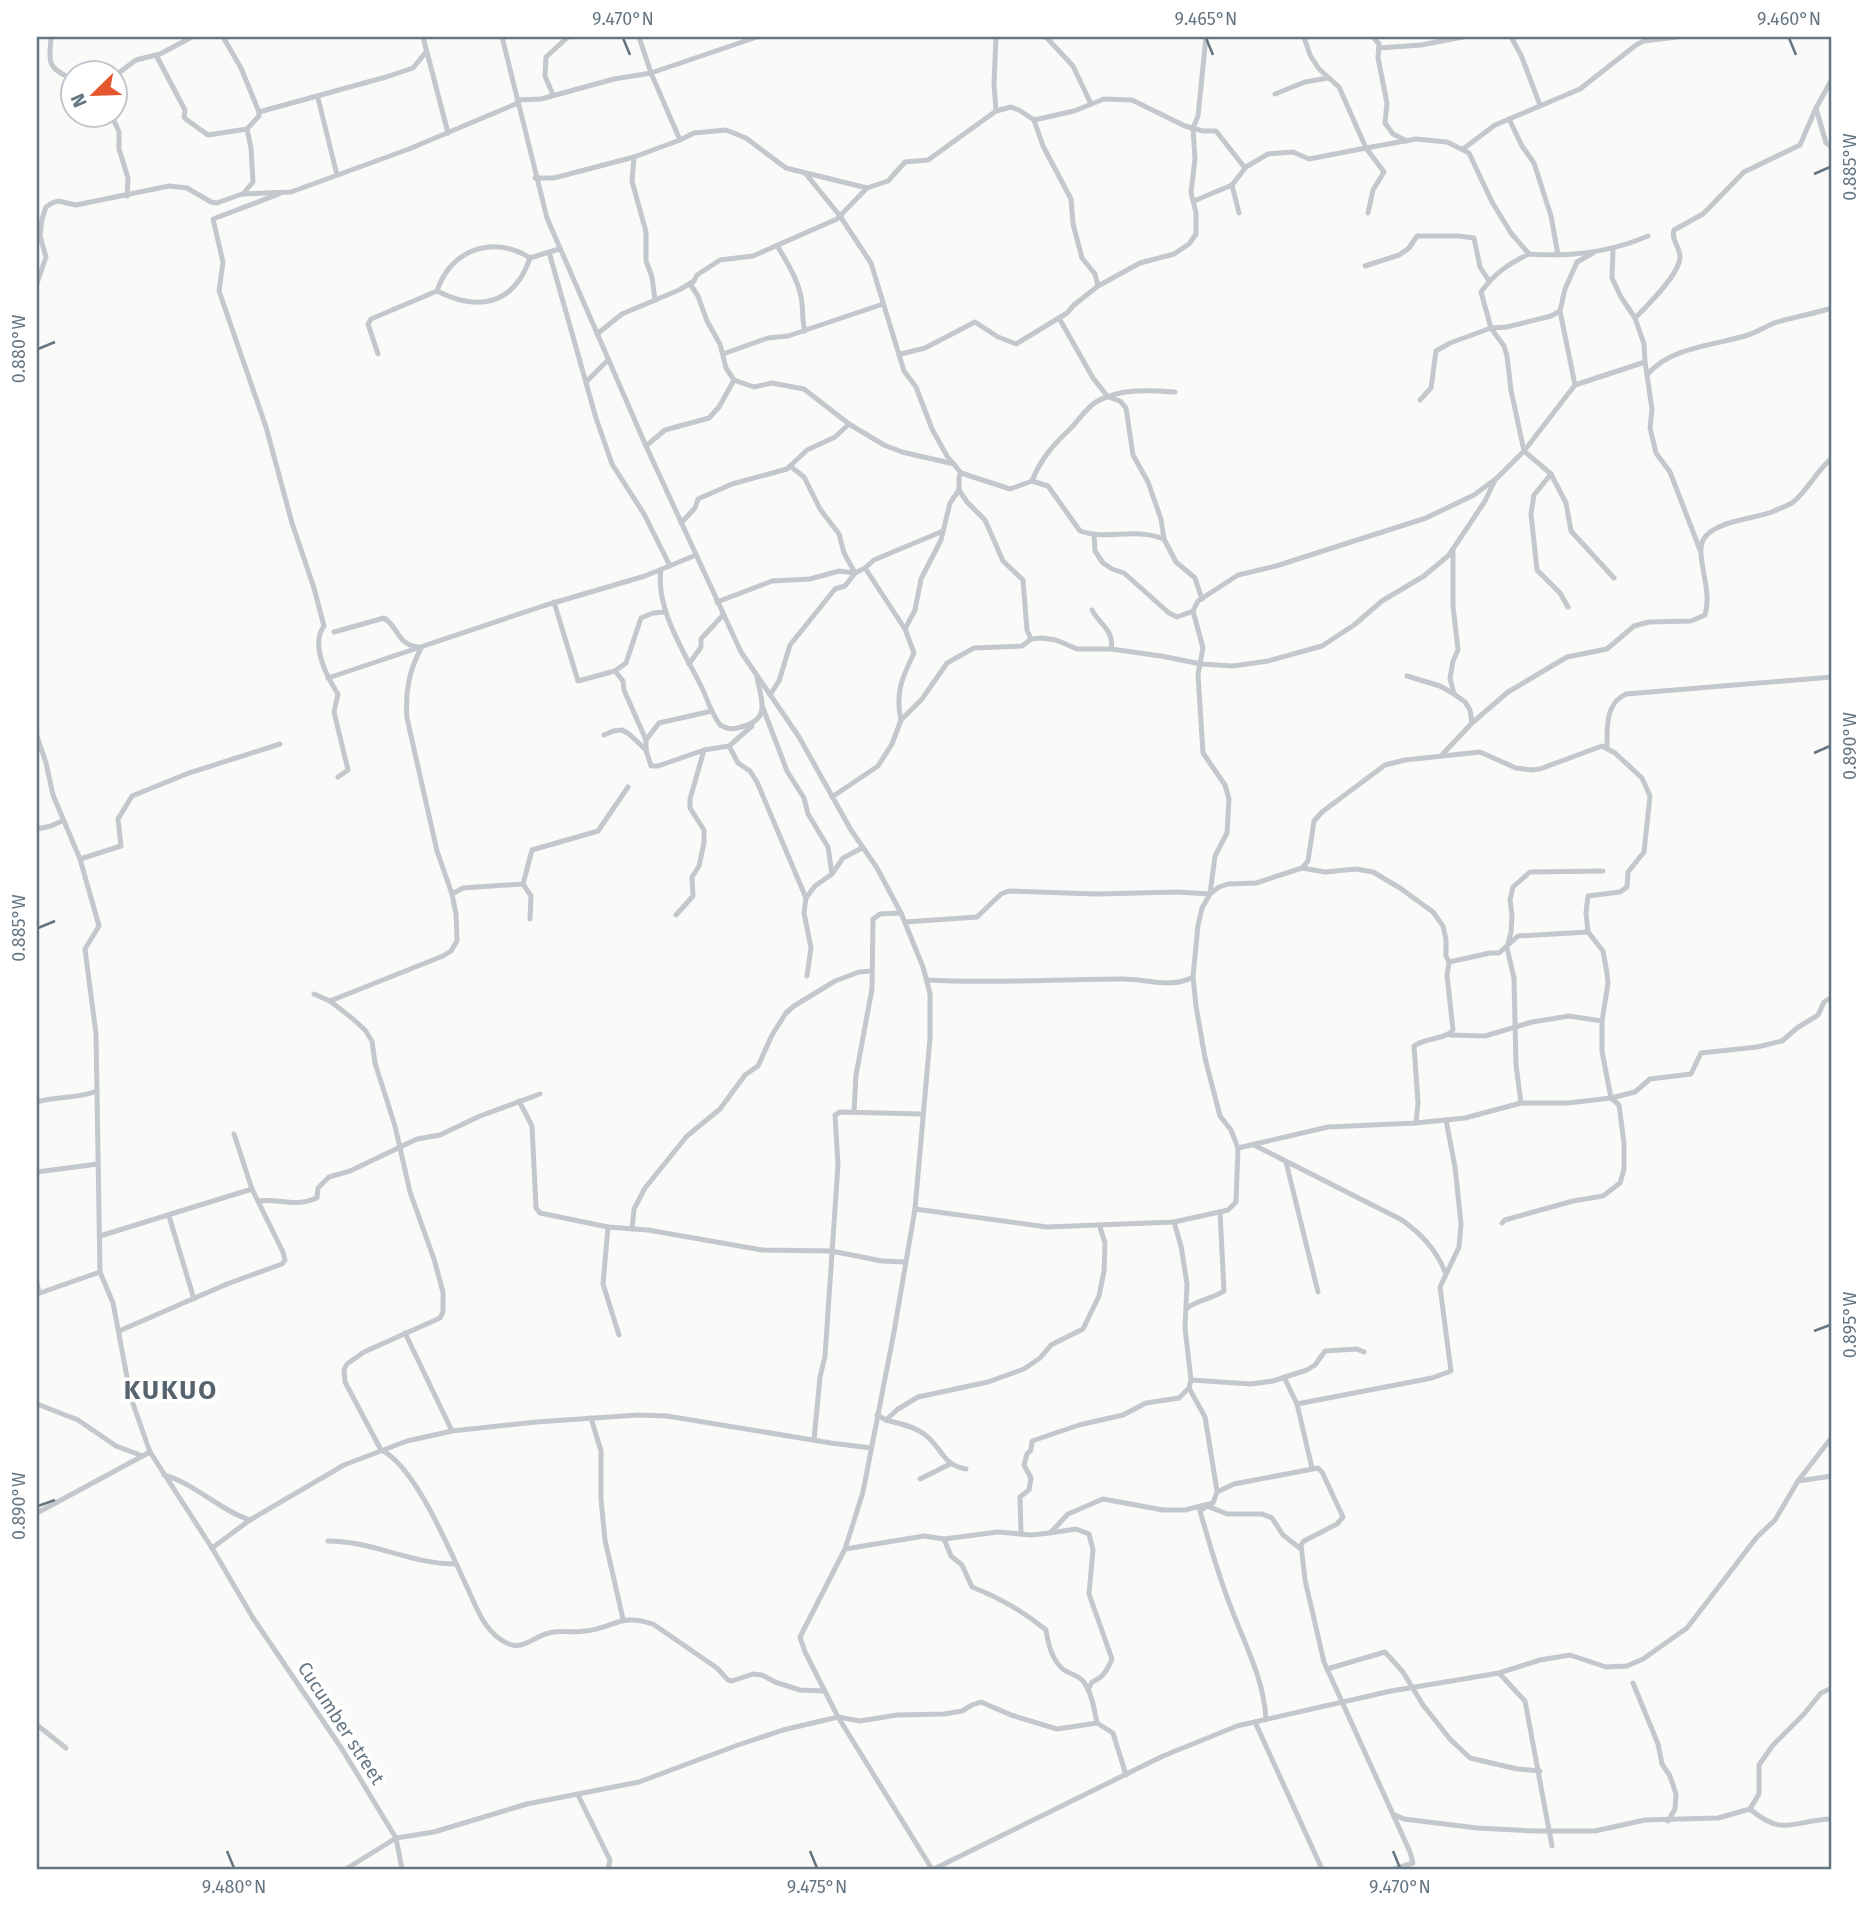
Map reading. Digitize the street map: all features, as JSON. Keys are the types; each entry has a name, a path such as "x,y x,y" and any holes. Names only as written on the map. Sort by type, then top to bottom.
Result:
{"street":[{"path":"51,37 51,66 60,74"},
{"path":"130,64 192,37"},
{"path":"156,55 185,110 184,117 187,120 208,135 247,129 259,113 241,68 223,37"},
{"path":"422,37 448,133"},
{"path":"502,37 547,218 646,446 747,663 799,737 862,848 877,868 901,913 927,980 930,1026 915,1209 863,1492 845,1549 800,1637 838,1717 933,1869 1213,1735 1255,1722 1412,1687 1499,1673 1540,1660 1570,1655 1606,1667 1627,1666 1643,1659 1687,1628 1757,1537 1775,1520 1798,1481 1832,1437"},
{"path":"553,95 545,76 546,57 568,37"},
{"path":"639,37 651,73 680,140"},
{"path":"37,283 46,257 40,229 46,207 58,201 76,205 178,186 217,203 242,194 291,192 448,133 518,101 651,73 757,37"},
{"path":"996,37 996,111"},
{"path":"1046,37 1073,66 1091,104"},
{"path":"901,354 925,348 975,322 1016,344 1059,318 1098,286 1140,263 1174,254 1189,244 1196,234 1191,192 1195,159 1193,128 1198,116 1206,37"},
{"path":"1304,37 1310,55 1319,69 1339,87 1366,148 1384,172 1373,190 1368,213"},
{"path":"1373,37 1379,44 1378,58 1387,103 1385,123 1393,134 1407,141"},
{"path":"1378,48 1422,45 1463,37"},
{"path":"1511,37 1521,55 1540,105"},
{"path":"1463,149 1483,132 1580,89 1636,45 1644,41 1677,37"},
{"path":"259,113 318,98 413,68 426,52"},
{"path":"1275,94 1306,82 1328,78"},
{"path":"1635,318 1678,267 1680,257 1672,235 1674,230 1703,214 1744,172 1800,145 1832,79"},
{"path":"318,98 337,176"},
{"path":"1034,120 1074,111 1104,99 1132,100 1193,128 1216,131 1245,168"},
{"path":"597,334 622,314 690,284 697,275 720,260 753,256 778,247 840,216 867,188 888,181 905,162 928,160 996,111 1011,107 1034,120 1054,169 1071,200 1073,224 1082,258 1095,274 1098,286"},
{"path":"1816,108 1826,143 1832,147"},
{"path":"1509,119 1534,163 1550,216 1558,255"},
{"path":"242,194 253,182 247,129"},
{"path":"118,130 119,152 128,178 127,196"},
{"path":"535,178 554,178 634,157 694,133 726,130 746,138 786,168 867,188"},
{"path":"1194,201 1232,185 1245,168 1268,155 1293,152 1309,159 1416,139 1447,142 1463,149 1474,160 1492,202 1511,233 1529,254"},
{"path":"634,157 632,181 646,232 646,261 654,285 655,300"},
{"path":"806,174 840,216 871,263 904,370 916,387 932,429 947,456 961,473 1010,489 1032,481 1048,486 1080,531 1094,535 1149,533 1164,539"},
{"path":"1232,185 1239,213"},
{"path":"279,194 213,219 223,262 219,291 266,427 324,626 318,634 317,642 328,678 338,694 334,712 348,770 338,777"},
{"path":"1365,266 1399,255 1409,248 1418,236 1459,236 1474,238 1480,267 1489,281"},
{"path":"1614,578 1571,531 1566,503 1551,474 1524,451 1507,356 1504,346 1491,328 1481,292 1503,267 1529,254 1593,253 1648,236"},
{"path":"378,354 368,324 371,320 437,291 447,269 471,253 485,247 502,247 530,258 559,249"},
{"path":"778,247 796,279 805,331"},
{"path":"1441,756 1472,723 1508,692 1567,657 1607,649 1634,626 1649,622 1691,621 1705,615 1708,604 1706,575 1700,550 1670,472 1656,453 1650,428 1652,409 1644,344 1635,318 1612,278 1612,249"},
{"path":"549,252 586,382 616,474 644,514 670,566"},
{"path":"1575,385 1560,311 1565,289 1577,262 1593,253"},
{"path":"437,291 452,299 469,303 488,302 503,296 517,285 530,258"},
{"path":"690,284 698,296 723,354 726,368 734,380 754,387 772,383 804,389 849,424 891,448 956,464"},
{"path":"723,354 768,338 805,331 883,304"},
{"path":"1648,374 1656,364 1675,356 1748,335 1775,323 1832,308"},
{"path":"1420,400 1431,388 1436,351 1491,328 1519,324 1560,311"},
{"path":"1059,318 1081,359 1108,397 1120,401 1126,408 1133,455 1148,482 1161,519 1164,539 1176,562 1195,578 1202,599"},
{"path":"586,382 608,360"},
{"path":"915,1209 1047,1227 1100,1227 1174,1222 1228,1210 1236,1202 1238,1148 1231,1130 1220,1116 1210,1081 1193,977 1198,925 1202,908 1210,894 1216,856 1227,832 1229,799 1225,785 1203,753 1198,674 1203,648 1193,611 1198,601 1238,575 1276,566 1434,515 1474,495 1497,478 1524,451 1575,385 1645,362"},
{"path":"646,446 665,430 709,418 719,407 734,380"},
{"path":"1032,481 1037,467 1056,442 1094,403 1108,397 1145,390 1175,392"},
{"path":"681,523 695,508 698,499 732,484 790,467 807,450 835,437 849,424"},
{"path":"1700,550 1704,537 1716,528 1771,513 1793,502 1817,471 1832,458"},
{"path":"790,467 804,477 820,509 839,534 844,553 855,573"},
{"path":"961,473 958,477 959,490 985,520 1003,561 1023,580 1027,630 1031,639"},
{"path":"1551,474 1534,495 1531,514 1537,570 1560,593 1568,607"},
{"path":"832,797 878,765 892,744 901,720 922,699 947,663 974,648 1022,646 1031,639 1056,640 1077,649 1111,649 1201,664 1233,666 1255,664 1322,646 1354,625 1382,601 1424,576 1453,549 1497,478"},
{"path":"905,629 915,610 921,579 943,531 950,503 959,490"},
{"path":"770,695 779,681 790,645 835,589 845,586 855,573 874,560 943,531"},
{"path":"1094,535 1095,551 1103,563 1132,579 1169,614 1177,617 1193,611"},
{"path":"1453,549 1453,606 1458,650 1450,678 1454,694"},
{"path":"328,678 554,602 661,570 696,555"},
{"path":"865,568 905,629 914,653 896,700 901,720"},
{"path":"661,570 661,597 666,612 720,725 728,730 757,721"},
{"path":"717,601 772,582 810,579 839,571 855,573"},
{"path":"554,602 578,681 615,671 626,663 641,618 666,612"},
{"path":"1092,610 1111,634 1111,649"},
{"path":"689,664 701,647 701,639 723,615"},
{"path":"334,632 384,618 405,643 421,648"},
{"path":"330,1001 451,951 457,941 452,894 437,851 407,718 405,698 408,679 421,648"},
{"path":"615,671 623,681 624,690 646,740 646,750 652,766 667,764 704,750 729,746 757,721 763,708"},
{"path":"756,674 763,708 788,771 804,797 808,814 828,847 832,874"},
{"path":"1407,677 1440,686 1454,694 1465,702 1470,710 1472,723"},
{"path":"1607,748 1609,713 1619,697 1626,694 1832,677"},
{"path":"646,740 660,723 712,711"},
{"path":"604,736 622,730 646,750"},
{"path":"37,736 62,821 80,859 99,926 85,948 96,1034 100,1236 100,1272 38,1293 37,1283"},
{"path":"80,859 121,846 118,819 132,796 189,773 280,744"},
{"path":"729,746 738,764 750,771 757,782 806,898"},
{"path":"1302,868 1308,861 1314,821 1322,812 1385,765 1480,752 1516,768 1531,770 1549,766 1597,747 1607,748 1642,778 1650,796 1644,852 1628,872 1627,887 1620,892 1587,896 1588,932 1603,951 1607,973 1602,1051 1611,1098 1619,1105 1624,1169 1619,1183 1603,1196 1573,1201 1502,1223"},
{"path":"676,915 693,896 692,877 699,866 704,844 704,830 690,808 690,799 704,750"},
{"path":"530,919 531,896 523,884 532,850 598,831 628,787"},
{"path":"37,829 62,821"},
{"path":"807,976 811,948 804,913 806,898 810,891 832,874 843,858 862,848"},
{"path":"905,922 977,917 1001,894 1009,891 1210,894 1228,884 1256,883 1302,868 1325,873 1348,869 1364,870 1400,887 1433,912 1443,926 1449,962 1447,975 1453,1030 1449,1035"},
{"path":"1521,1103 1514,978 1507,948 1511,932 1510,900 1513,887 1530,872 1603,871"},
{"path":"446,880 463,888"},
{"path":"452,894 463,888 523,884"},
{"path":"854,1112 856,1075 872,989 873,919 880,914 901,913"},
{"path":"1449,962 1499,953 1518,936 1588,932"},
{"path":"632,1229 634,1209 645,1188 687,1136 720,1109 745,1075 758,1066 772,1035 786,1013 842,977 872,971"},
{"path":"927,980 968,983 1125,979 1182,983 1193,977"},
{"path":"314,994 330,1001 365,1030 372,1041 375,1063 401,1148 410,1192 443,1292 442,1315 356,1356 344,1370 345,1381 382,1450 392,1455 414,1482 487,1626 509,1644 528,1643 550,1632 593,1630 631,1618 653,1624 717,1668 728,1680 753,1674 762,1675 800,1690 824,1691"},
{"path":"1238,1148 1328,1127 1465,1118 1521,1103 1568,1103 1635,1092 1650,1079 1691,1074 1701,1053 1757,1047 1782,1041 1818,1015 1824,1002 1832,997"},
{"path":"1416,1123 1418,1103 1414,1046 1419,1042 1449,1035 1485,1036 1569,1016 1602,1021"},
{"path":"37,1102 85,1096 97,1091"},
{"path":"258,1201 289,1204 317,1198 318,1188 329,1177 350,1171 417,1139 440,1135 480,1116 540,1094"},
{"path":"519,1101 532,1126 536,1208 540,1213 608,1227 648,1230 762,1250 831,1251 882,1261 906,1262"},
{"path":"814,1440 820,1377 825,1356 838,1165 835,1115 836,1112 922,1114"},
{"path":"1297,1404 1432,1378 1451,1371 1440,1286 1459,1247 1461,1224 1455,1167 1446,1120"},
{"path":"119,1331 227,1284 282,1264 285,1260 252,1189 234,1134"},
{"path":"1254,1145 1402,1220 1421,1234 1438,1256 1446,1272"},
{"path":"1286,1162 1318,1292"},
{"path":"37,1172 98,1164"},
{"path":"100,1236 252,1189"},
{"path":"1187,1307 1197,1300 1224,1291 1220,1212"},
{"path":"169,1216 194,1299"},
{"path":"1021,1534 1020,1497 1028,1490 1031,1478 1024,1465 1032,1441 1079,1425 1123,1415 1146,1403 1179,1398 1189,1388 1191,1380 1186,1337 1187,1284 1174,1222"},
{"path":"608,1227 603,1284 619,1335"},
{"path":"886,1420 918,1397 988,1382 1024,1368 1040,1359 1051,1345 1083,1329 1099,1296 1104,1271 1105,1243 1100,1227"},
{"name":"Cucumber street","path":"100,1272 113,1303 131,1398 150,1451 253,1618 342,1748 396,1838"},
{"path":"405,1333 452,1431"},
{"path":"1191,1380 1251,1384 1284,1377 1315,1365 1325,1351 1357,1349 1364,1352"},
{"path":"1284,1377 1297,1404 1312,1468"},
{"path":"1189,1388 1205,1417 1217,1492 1213,1503 1200,1511 1227,1599 1258,1675 1265,1702 1266,1720"},
{"path":"37,1404 69,1416 116,1446 140,1455"},
{"path":"877,1415 921,1432 933,1442 950,1464 966,1469"},
{"path":"212,1548 250,1520 344,1465 407,1441 452,1431 591,1418 667,1416 871,1448"},
{"path":"591,1418 601,1451 601,1499 605,1540 623,1619"},
{"path":"37,1513 150,1451"},
{"path":"920,1479 950,1464"},
{"path":"1217,1492 1234,1484 1312,1468 1318,1468 1322,1472 1343,1517 1337,1524 1304,1541 1301,1549 1312,1612 1327,1669 1413,1863 1394,1869"},
{"path":"164,1475 181,1479 226,1511 250,1520"},
{"path":"1798,1481 1832,1476"},
{"path":"1050,1533 1068,1514 1103,1499 1163,1510 1207,1506 1227,1514 1262,1514 1272,1518 1283,1535 1301,1549"},
{"path":"845,1549 924,1536 944,1539 998,1532 1050,1533 1076,1529 1089,1534 1093,1550 1089,1594 1112,1659 1106,1672 1092,1682 1088,1690"},
{"path":"944,1539 951,1556 962,1565 972,1587 998,1597 1046,1630 1048,1644 1055,1659 1063,1669 1081,1678 1088,1690 1097,1723"},
{"path":"328,1541 357,1543 425,1563 456,1564"},
{"path":"1327,1669 1385,1652 1403,1672 1450,1739 1471,1758 1517,1769 1539,1771"},
{"path":"1499,1673 1525,1701 1552,1846"},
{"path":"1633,1683 1655,1736 1662,1764 1670,1776 1676,1794 1675,1809 1668,1821"},
{"path":"1394,1815 1404,1819 1477,1828 1595,1831 1623,1826 1637,1820 1718,1818 1750,1809 1759,1794 1759,1765 1773,1745 1821,1693 1832,1688"},
{"path":"346,1869 396,1838 434,1832 527,1804 639,1783 783,1730 838,1717 860,1721 897,1714 944,1714 962,1711 981,1702 1011,1715 1057,1729 1097,1723 1113,1733 1126,1775"},
{"path":"1255,1722 1322,1869"},
{"path":"37,1725 66,1748"},
{"path":"578,1795 610,1860 608,1869"},
{"path":"1750,1809 1765,1822 1775,1826 1832,1819"},
{"path":"396,1838 402,1869"}],"district":[{"name":"KUKUO","path":"171,1390"}]}
